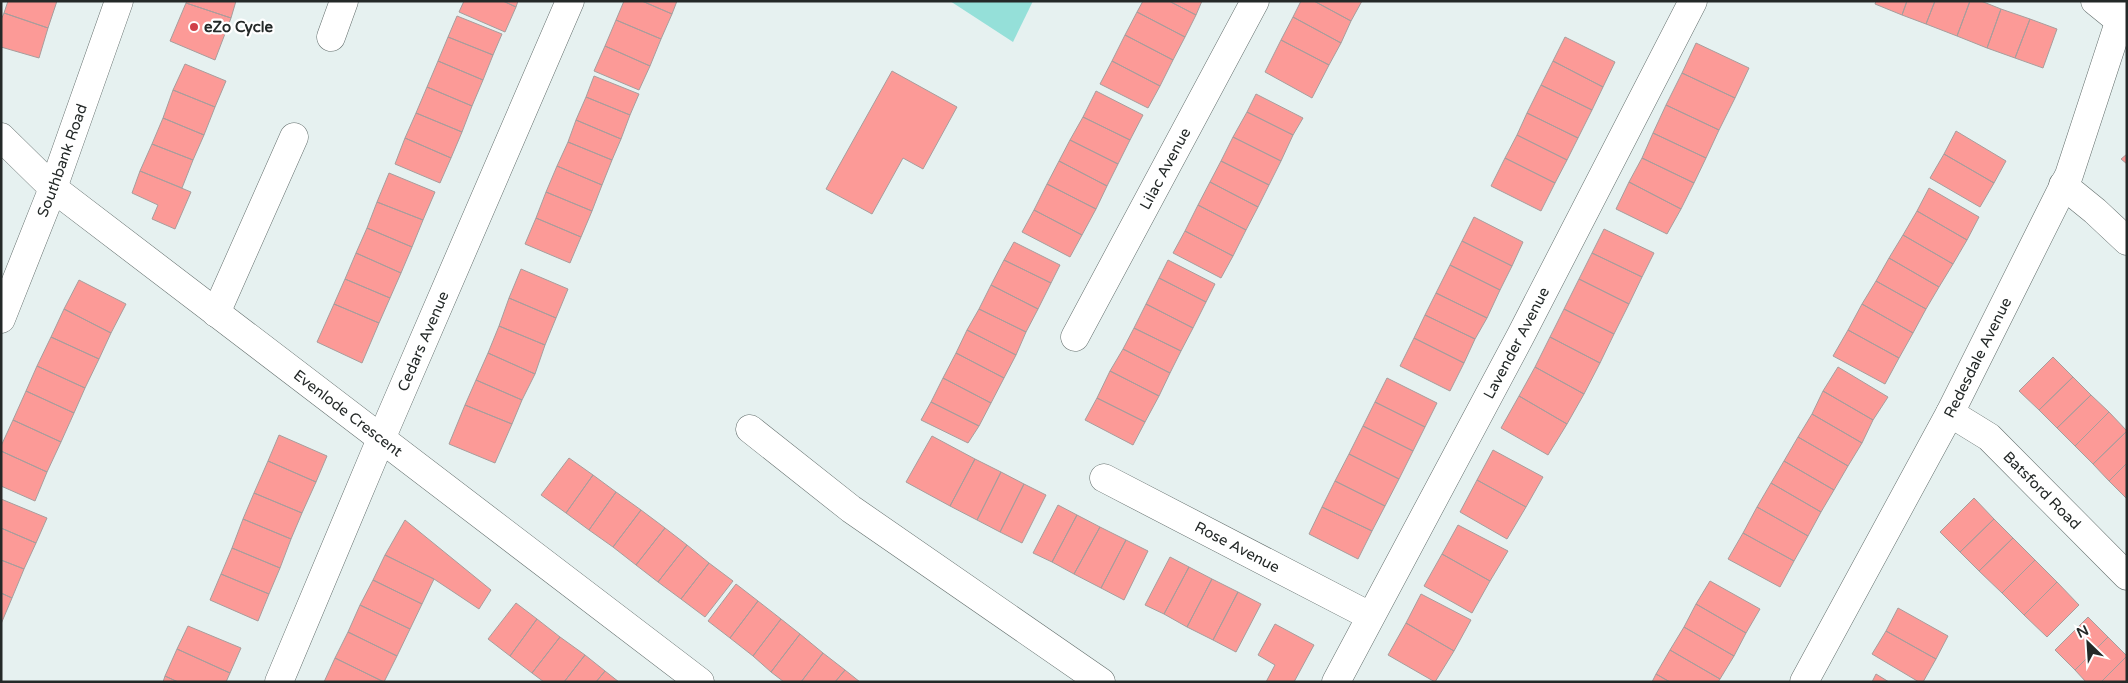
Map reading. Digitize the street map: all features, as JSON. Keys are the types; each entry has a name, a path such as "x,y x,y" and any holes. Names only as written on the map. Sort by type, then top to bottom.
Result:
{"street":[{"name":"Southbank Road","path":"1,319 53,188 119,1"},
{"path":"331,36 344,1"},
{"name":"Cedars Avenue","path":"279,682 381,439 570,1"},
{"name":"Lilac Avenue","path":"1075,337 1255,1"},
{"name":"Lavender Avenue","path":"1336,682 1521,335 1693,1"},
{"path":"2095,1 2124,16"},
{"name":"Redesdale Avenue","path":"1804,682 1950,413 2069,175 2124,16"},
{"name":"Evenlode Crescent","path":"1,137 53,188 700,682"},
{"path":"216,313 294,137"},
{"path":"2063,185 2095,210 2127,241"},
{"name":"Batsford Road","path":"1950,413 1989,437 2127,576"},
{"path":"750,429 851,509 1101,682"},
{"name":"Rose Avenue","path":"1104,478 1370,616"}],"shaded area":[{"path":"950,1 1033,1 1013,42"}],"building":[{"path":"8,1 57,1 48,28 4,13"},
{"path":"187,1 236,1 231,18 186,3"},
{"path":"464,1 503,1 516,7 505,32 459,12"},
{"path":"503,1 518,1 516,7"},
{"path":"624,1 642,1 672,14 661,39 616,20"},
{"path":"642,1 677,1 672,14"},
{"path":"1143,1 1169,1 1196,15 1185,37 1137,12"},
{"path":"1169,1 1202,1 1196,15"},
{"path":"1301,1 1314,1 1351,21 1341,43 1293,17"},
{"path":"1314,1 1362,1 1351,21"},
{"path":"1876,1 1907,1 1902,15 1875,4"},
{"path":"1907,1 1935,1 1926,24 1902,15"},
{"path":"1935,1 1970,1 1957,36 1926,24"},
{"path":"1970,1 1981,1 2001,9 1987,48 1957,36"},
{"path":"186,3 231,18 215,60 170,41"},
{"path":"2001,9 2030,19 2015,58 1987,48"},
{"path":"1137,12 1185,37 1173,60 1125,35"},
{"path":"4,13 48,28 39,58 1,47 1,20"},
{"path":"457,16 502,34 493,55 448,37"},
{"path":"1293,17 1341,43 1329,65 1281,40"},
{"path":"2030,19 2057,29 2043,68 2015,58"},
{"path":"616,20 661,39 650,66 605,46"},
{"path":"1125,35 1173,60 1160,86 1112,61"},
{"path":"448,37 493,55 483,80 438,61"},
{"path":"1565,37 1615,62 1603,87 1553,61"},
{"path":"1281,40 1329,65 1312,98 1265,72"},
{"path":"1696,43 1749,68 1735,98 1682,73"},
{"path":"605,46 650,66 639,90 594,71"},
{"path":"438,61 483,80 472,106 427,87"},
{"path":"1112,61 1160,86 1148,108 1100,84"},
{"path":"1553,61 1603,87 1592,110 1541,85"},
{"path":"185,64 226,81 215,107 173,90"},
{"path":"892,71 957,107 923,169 903,158 872,214 826,189"},
{"path":"1682,73 1735,98 1719,130 1666,105"},
{"path":"594,76 639,94 630,115 586,97"},
{"path":"1541,85 1592,110 1578,138 1527,113"},
{"path":"427,87 472,106 462,132 416,113"},
{"path":"173,90 215,107 204,135 163,118"},
{"path":"1096,91 1143,115 1130,140 1083,117"},
{"path":"1256,94 1303,118 1293,135 1247,112"},
{"path":"586,97 630,115 621,139 576,120"},
{"path":"1666,105 1719,130 1706,158 1653,133"},
{"path":"1247,112 1293,135 1281,161 1233,137"},
{"path":"416,113 462,132 451,158 405,138"},
{"path":"1527,113 1578,138 1567,160 1517,135"},
{"path":"1083,117 1130,140 1118,164 1070,140"},
{"path":"163,118 204,135 193,160 152,144"},
{"path":"576,120 621,139 612,160 568,142"},
{"path":"1956,131 2006,161 1994,183 1944,154"},
{"path":"1653,133 1706,158 1694,183 1642,158"},
{"path":"1517,135 1567,160 1555,183 1505,158"},
{"path":"1233,137 1281,161 1269,185 1221,161"},
{"path":"405,138 451,158 440,183 395,164"},
{"path":"1070,140 1118,164 1107,186 1059,161"},
{"path":"568,142 612,160 602,185 557,166"},
{"path":"152,144 193,160 182,188 140,171"},
{"path":"1944,154 1994,183 1980,207 1930,178"},
{"path":"2127,154 2127,164 2121,159"},
{"path":"1505,158 1555,183 1541,211 1491,186"},
{"path":"1642,158 1694,183 1681,209 1629,182"},
{"path":"1059,161 1107,186 1096,209 1047,184"},
{"path":"1221,161 1269,185 1258,207 1210,182"},
{"path":"557,166 602,185 592,211 546,192"},
{"path":"140,171 191,192 175,229 152,219 158,205 132,193"},
{"path":"389,173 435,192 423,220 377,202"},
{"path":"1210,182 1258,207 1246,230 1198,205"},
{"path":"1629,182 1681,209 1667,234 1616,209"},
{"path":"1047,184 1096,209 1082,235 1034,210"},
{"path":"1929,188 1979,217 1967,240 1917,211"},
{"path":"546,192 592,211 581,237 536,218"},
{"path":"377,202 423,220 412,247 367,228"},
{"path":"1198,205 1246,230 1233,256 1185,231"},
{"path":"1034,210 1082,235 1070,257 1022,232"},
{"path":"1917,211 1967,240 1953,264 1903,235"},
{"path":"1474,217 1523,242 1512,266 1462,241"},
{"path":"536,218 581,237 570,263 525,244"},
{"path":"367,228 412,247 401,273 356,253"},
{"path":"1604,229 1654,253 1642,277 1592,253"},
{"path":"1185,231 1233,256 1221,278 1173,253"},
{"path":"1903,235 1953,264 1939,287 1889,258"},
{"path":"1462,241 1512,266 1500,290 1450,265"},
{"path":"1014,242 1060,265 1051,283 1004,260"},
{"path":"356,253 401,273 390,298 345,279"},
{"path":"1592,253 1642,277 1629,304 1579,279"},
{"path":"1889,258 1939,287 1926,309 1876,281"},
{"path":"1004,260 1051,283 1038,309 991,285"},
{"path":"1168,260 1215,284 1206,302 1159,278"},
{"path":"1450,265 1500,290 1487,318 1436,293"},
{"path":"521,269 568,289 556,318 509,298"},
{"path":"1159,278 1206,302 1193,328 1146,304"},
{"path":"345,279 390,298 379,323 334,304"},
{"path":"1579,279 1629,304 1614,334 1564,309"},
{"path":"79,280 126,304 111,333 64,309"},
{"path":"1876,281 1926,309 1913,333 1862,304"},
{"path":"991,285 1038,309 1026,332 979,309"},
{"path":"1436,293 1487,318 1475,339 1425,315"},
{"path":"509,298 556,318 545,345 499,326"},
{"path":"334,304 379,323 362,363 317,342"},
{"path":"1146,304 1193,328 1181,351 1134,328"},
{"path":"1862,304 1913,333 1899,358 1848,330"},
{"path":"64,309 111,333 99,359 51,337"},
{"path":"979,309 1026,332 1016,355 967,330"},
{"path":"1564,309 1614,334 1600,363 1550,337"},
{"path":"1425,315 1475,339 1464,363 1414,338"},
{"path":"499,326 545,345 535,374 488,353"},
{"path":"1134,328 1181,351 1170,373 1123,349"},
{"path":"967,330 1016,355 1004,378 956,353"},
{"path":"1848,330 1899,358 1885,384 1833,356"},
{"path":"51,337 99,359 85,388 37,366"},
{"path":"1550,337 1600,363 1584,394 1535,367"},
{"path":"1414,338 1464,363 1450,391 1400,366"},
{"path":"1123,349 1170,373 1159,396 1110,371"},
{"path":"488,353 535,374 522,400 476,380"},
{"path":"956,353 1004,378 991,403 943,378"},
{"path":"2053,357 2073,377 2039,410 2019,391"},
{"path":"37,366 85,388 74,413 26,391"},
{"path":"1535,367 1584,394 1567,424 1519,396"},
{"path":"1838,367 1888,397 1873,420 1823,391"},
{"path":"1110,371 1159,396 1145,422 1097,398"},
{"path":"2073,377 2091,395 2057,428 2039,410"},
{"path":"943,378 991,403 979,426 931,402"},
{"path":"1387,378 1437,403 1425,427 1375,402"},
{"path":"476,380 522,400 512,424 465,405"},
{"path":"26,391 74,413 61,442 13,420"},
{"path":"1823,391 1873,420 1862,443 1812,414"},
{"path":"2091,395 2109,412 2075,446 2057,428"},
{"path":"1519,396 1567,424 1548,455 1501,428"},
{"path":"1097,398 1145,422 1133,445 1085,420"},
{"path":"931,402 979,426 968,443 921,420"},
{"path":"1375,402 1425,427 1413,451 1363,426"},
{"path":"465,405 512,424 495,463 449,444"},
{"path":"2109,412 2127,431 2093,464 2075,446"},
{"path":"1812,414 1862,443 1848,466 1798,437"},
{"path":"13,420 61,442 47,472 1,451 1,446"},
{"path":"1363,426 1413,451 1399,479 1349,454"},
{"path":"2127,431 2127,463 2109,481 2093,464"},
{"path":"279,435 327,456 316,482 268,461"},
{"path":"932,436 975,459 950,506 906,482"},
{"path":"1798,437 1848,466 1834,490 1784,461"},
{"path":"1493,450 1543,477 1526,507 1477,480"},
{"path":"1,451 47,472 35,501 1,486"},
{"path":"1349,454 1399,479 1385,506 1335,481"},
{"path":"569,458 593,475 566,513 541,495"},
{"path":"975,459 1001,472 977,520 950,506"},
{"path":"268,461 316,482 302,513 254,493"},
{"path":"1784,461 1834,490 1821,512 1771,483"},
{"path":"2127,463 2127,497 2126,498 2109,481"},
{"path":"1001,472 1024,484 1000,532 977,520"},
{"path":"593,475 616,492 589,530 566,513"},
{"path":"1477,480 1526,507 1507,539 1460,512"},
{"path":"1335,481 1385,506 1372,531 1322,507"},
{"path":"1771,483 1821,512 1808,536 1757,507"},
{"path":"1024,484 1046,495 1022,543 1000,532"},
{"path":"616,492 641,510 613,547 589,530"},
{"path":"254,493 302,513 291,539 243,519"},
{"path":"1974,498 1994,519 1960,552 1940,532"},
{"path":"1,499 47,518 36,543 1,528"},
{"path":"1058,505 1077,515 1052,562 1033,553"},
{"path":"1322,507 1372,531 1358,559 1309,534"},
{"path":"1757,507 1808,536 1794,561 1743,533"},
{"path":"641,510 665,528 636,565 613,547"},
{"path":"1077,515 1100,527 1074,574 1052,562"},
{"path":"243,519 291,539 280,568 232,548"},
{"path":"1994,519 2013,538 1979,571 1960,552"},
{"path":"405,520 491,590 479,609 434,579 385,555"},
{"path":"1458,525 1508,551 1490,581 1442,554"},
{"path":"1100,527 1126,540 1101,588 1074,574"},
{"path":"1,528 36,543 24,569 1,560"},
{"path":"665,528 687,545 658,582 636,565"},
{"path":"1743,533 1794,561 1780,587 1728,559"},
{"path":"2013,538 2035,560 2002,593 1979,571"},
{"path":"1126,540 1148,551 1124,600 1101,588"},
{"path":"687,545 709,563 681,599 658,582"},
{"path":"232,548 280,568 269,594 221,574"},
{"path":"1442,554 1490,581 1472,613 1424,586"},
{"path":"385,555 434,579 422,604 373,580"},
{"path":"1170,557 1189,567 1164,614 1145,605"},
{"path":"1,560 24,569 12,598 1,593"},
{"path":"2035,560 2057,582 2024,615 2002,593"},
{"path":"709,563 733,581 705,617 681,599"},
{"path":"1189,567 1212,579 1187,627 1164,614"},
{"path":"221,574 269,594 258,621 210,600"},
{"path":"1212,579 1238,592 1213,640 1187,627"},
{"path":"373,580 422,604 410,629 360,605"},
{"path":"1710,581 1760,609 1746,633 1696,604"},
{"path":"2057,582 2079,605 2047,637 2024,615"},
{"path":"736,584 758,601 730,638 708,621"},
{"path":"1238,592 1261,604 1236,652 1213,640"},
{"path":"1,593 12,598 1,624"},
{"path":"1421,594 1471,620 1454,651 1406,623"},
{"path":"758,601 781,619 753,656 730,638"},
{"path":"516,603 537,619 510,656 488,639"},
{"path":"1696,604 1746,633 1734,656 1684,627"},
{"path":"360,605 410,629 397,656 348,632"},
{"path":"1898,608 1948,636 1936,659 1886,631"},
{"path":"2088,617 2108,637 2075,670 2055,650"},
{"path":"537,619 560,637 532,673 510,656"},
{"path":"781,619 800,634 771,672 753,656"},
{"path":"1406,623 1454,651 1435,682 1388,655"},
{"path":"1275,624 1314,645 1294,682 1266,682 1275,665 1258,655"},
{"path":"188,626 241,648 230,673 177,649"},
{"path":"1684,627 1734,656 1720,679 1670,650"},
{"path":"1886,631 1936,659 1923,682 1919,682 1872,654"},
{"path":"348,632 397,656 384,682 335,658"},
{"path":"800,634 823,653 801,682 784,682 771,672"},
{"path":"560,637 585,655 564,682 544,682 532,673"},
{"path":"2108,637 2127,656 2101,682 2086,682 2075,670"},
{"path":"177,649 230,673 226,682 178,682 165,676"},
{"path":"1670,650 1720,679 1718,682 1670,682 1656,674"},
{"path":"823,653 845,670 835,682 801,682"},
{"path":"585,655 605,671 596,682 564,682"},
{"path":"2127,656 2127,682 2101,682"},
{"path":"335,658 384,682 324,682"},
{"path":"845,670 860,682 835,682"},
{"path":"605,671 619,682 596,682"},
{"path":"1656,674 1670,682 1652,682"},
{"path":"1876,674 1889,682 1872,682"},
{"path":"165,676 178,682 163,682"}],"place":[{"name":"eZo Cycle","path":"194,27"}]}
